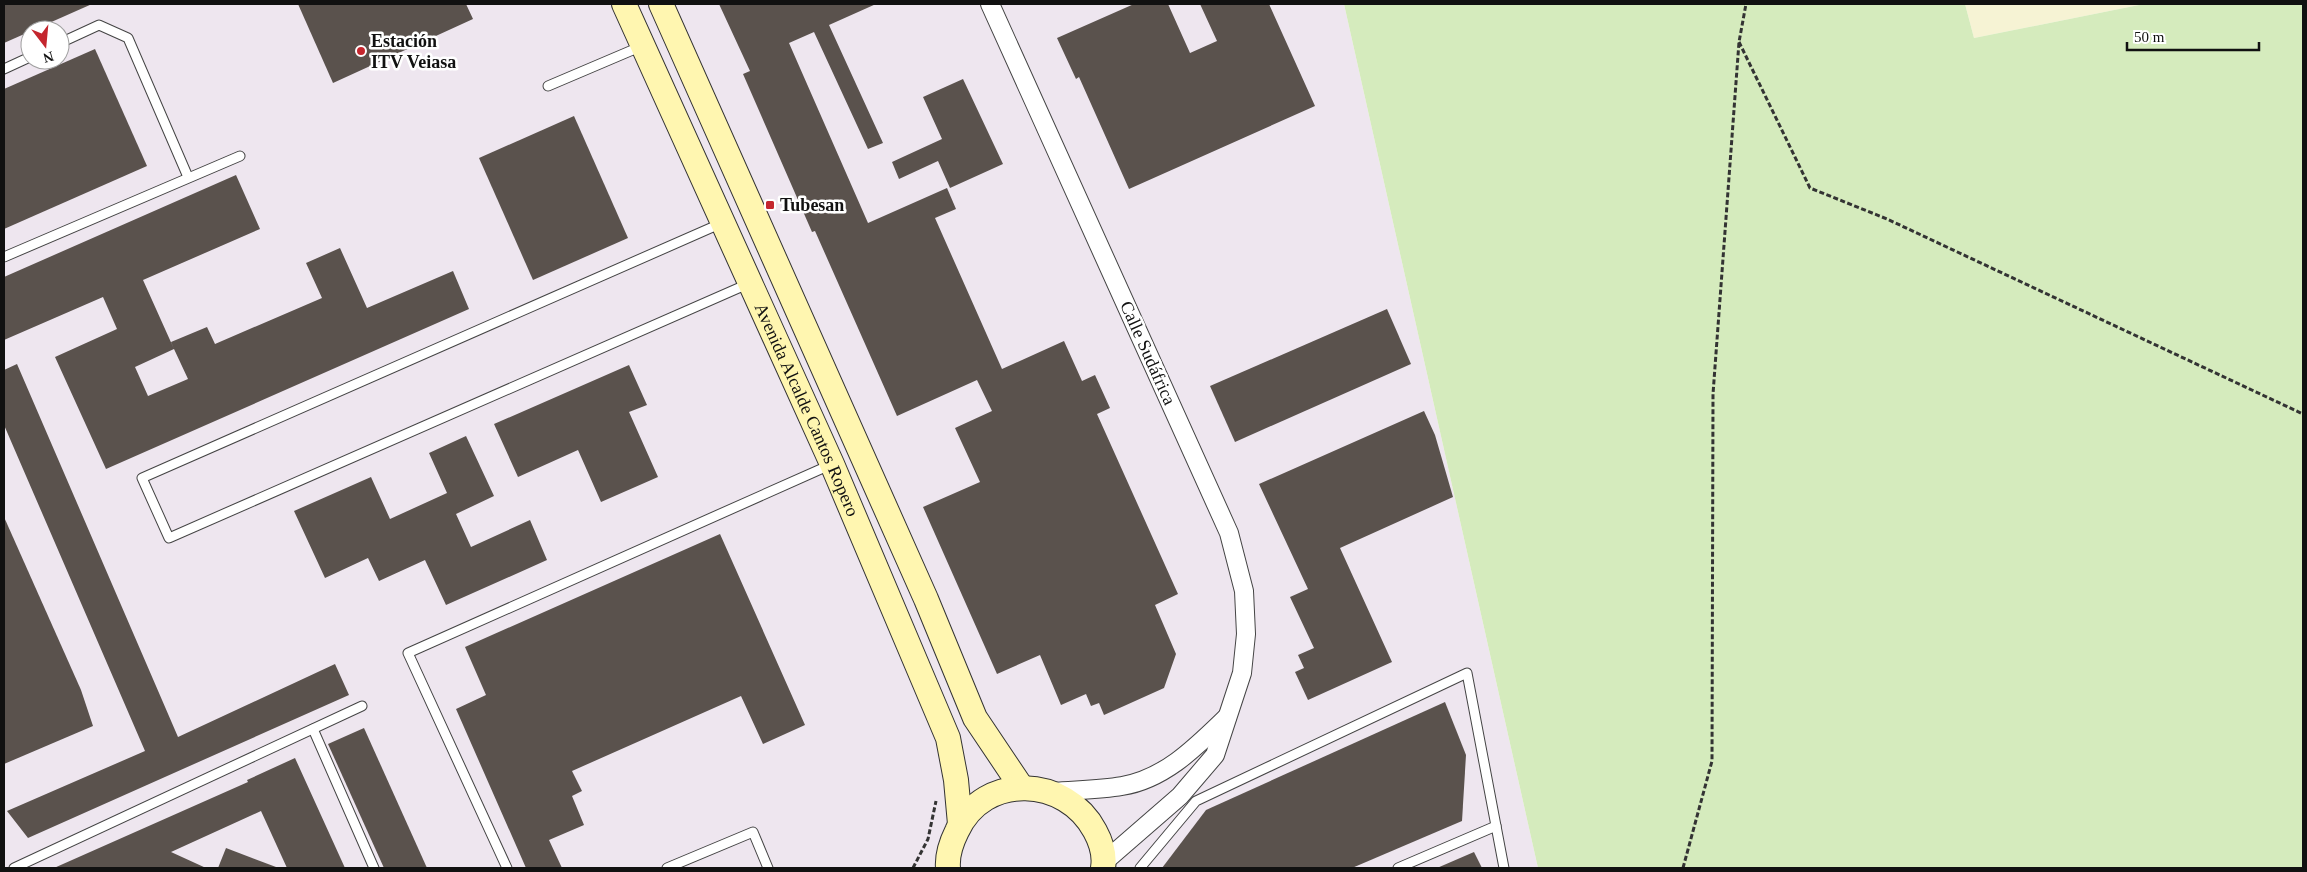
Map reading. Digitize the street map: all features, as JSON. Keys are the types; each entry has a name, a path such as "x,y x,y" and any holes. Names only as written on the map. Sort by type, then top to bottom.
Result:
{"main road":[{"name":"Avenida Alcalde Cantos Ropero","path":"624,4 832,464 948,738 956,780 960,824"},
{"name":"Avenida Alcalde Cantos Ropero","path":"661,4 926,599 975,718 1022,788"},
{"path":"948,868 951,843 960,824 976,806 998,793 1022,788 1037,788 1052,792 1073,803 1089,819 1100,840 1104,865"}],"street":[{"name":"Calle Sudáfrica","path":"990,4 1229,534 1244,591 1246,634 1242,673 1215,755 1180,796 1104,865"},
{"name":"Calle Sudáfrica","path":"1052,792 1123,786 1158,773 1188,754 1229,715"}],"lane":[{"path":"70,38 98,25 128,38 188,177"},
{"path":"548,86 642,46"},
{"path":"4,69 20,62"},
{"path":"4,257 240,156"},
{"path":"723,223 142,478 169,538 750,282"},
{"path":"507,868 408,653 832,464"},
{"path":"1140,868 1196,801 1467,673 1504,868"},
{"path":"14,868 362,706"},
{"path":"313,729 374,868"},
{"path":"1398,868 1496,826"},
{"path":"666,868 753,832 768,868"}],"path":[{"path":"1683,868 1712,761 1713,394 1739,42 1746,4"},
{"path":"1739,42 1810,188 1887,219 2303,414"},
{"path":"913,868 923,851 932,826 936,796"}],"shaded area":[{"path":"4,4 1344,4 1538,868 4,868"},
{"path":"1965,4 2144,4 1974,38"}],"green space":[{"path":"1344,4 1965,4 1974,38 2144,4 2303,4 2303,868 1538,868"}],"building":[{"path":"4,4 92,4 56,20 20,20 20,36 4,43"},
{"name":"Estación ITV Veiasa","path":"298,4 466,4 473,19 333,83"},
{"path":"719,4 876,4 829,25 883,143 868,149 814,32 789,43 868,223 947,188 956,209 935,218 1002,369 1064,341 1082,381 1095,375 1110,408 1097,414 1178,594 1155,605 1176,654 1164,688 1104,715 1099,703 1091,706 1086,694 1061,705 1040,655 997,674 923,507 980,482 955,428 992,411 977,380 897,416 815,231 812,232 743,74 750,71"},
{"path":"1134,4 1168,4 1190,53 1217,41 1200,4 1269,4 1315,106 1129,189 1079,77 1076,79 1057,38"},
{"path":"95,49 147,166 4,229 4,89 47,70 70,70 70,60"},
{"path":"963,79 1003,164 950,188 938,161 899,179 892,162 942,139 923,97"},
{"path":"574,116 628,238 533,280 479,158"},
{"path":"236,175 260,229 143,280 174,349 171,342 207,327 215,344 322,298 306,263 340,248 367,308 453,271 469,309 106,469 55,357 117,329 103,297 4,340 4,277","holes":["174,349 188,379 148,396 135,367"]},
{"path":"1387,309 1411,364 1235,442 1210,386"},
{"path":"17,364 178,737 335,664 349,695 28,838 7,811 145,751 4,425 4,370"},
{"path":"629,365 647,405 629,412 658,477 601,502 578,450 518,477 494,424"},
{"path":"1424,411 1435,435 1453,497 1340,548 1392,662 1308,700 1295,672 1304,668 1298,655 1314,648 1290,597 1308,589 1259,484"},
{"path":"466,436 494,496 456,514 471,547 530,520 547,560 446,605 425,560 379,581 368,558 325,578 294,511 371,477 390,519 447,493 429,453"},
{"path":"4,517 81,690 93,726 4,764"},
{"path":"720,534 805,725 763,744 741,696 572,771 582,791 572,796 584,825 549,840 562,868 526,868 456,709 486,695 465,647"},
{"path":"1445,702 1466,755 1462,821 1352,868 1162,868 1206,810"},
{"path":"364,728 427,868 384,868 328,744"},
{"path":"295,758 345,868 287,868 261,811 171,852 206,868 54,868 248,782 247,780"},
{"path":"226,848 276,867 276,868 218,868"},
{"path":"1474,852 1482,868 1437,868"}],"place":[{"name":"Estación ITV Veiasa","path":"361,51"},
{"name":"Tubesan","path":"770,205"}]}
